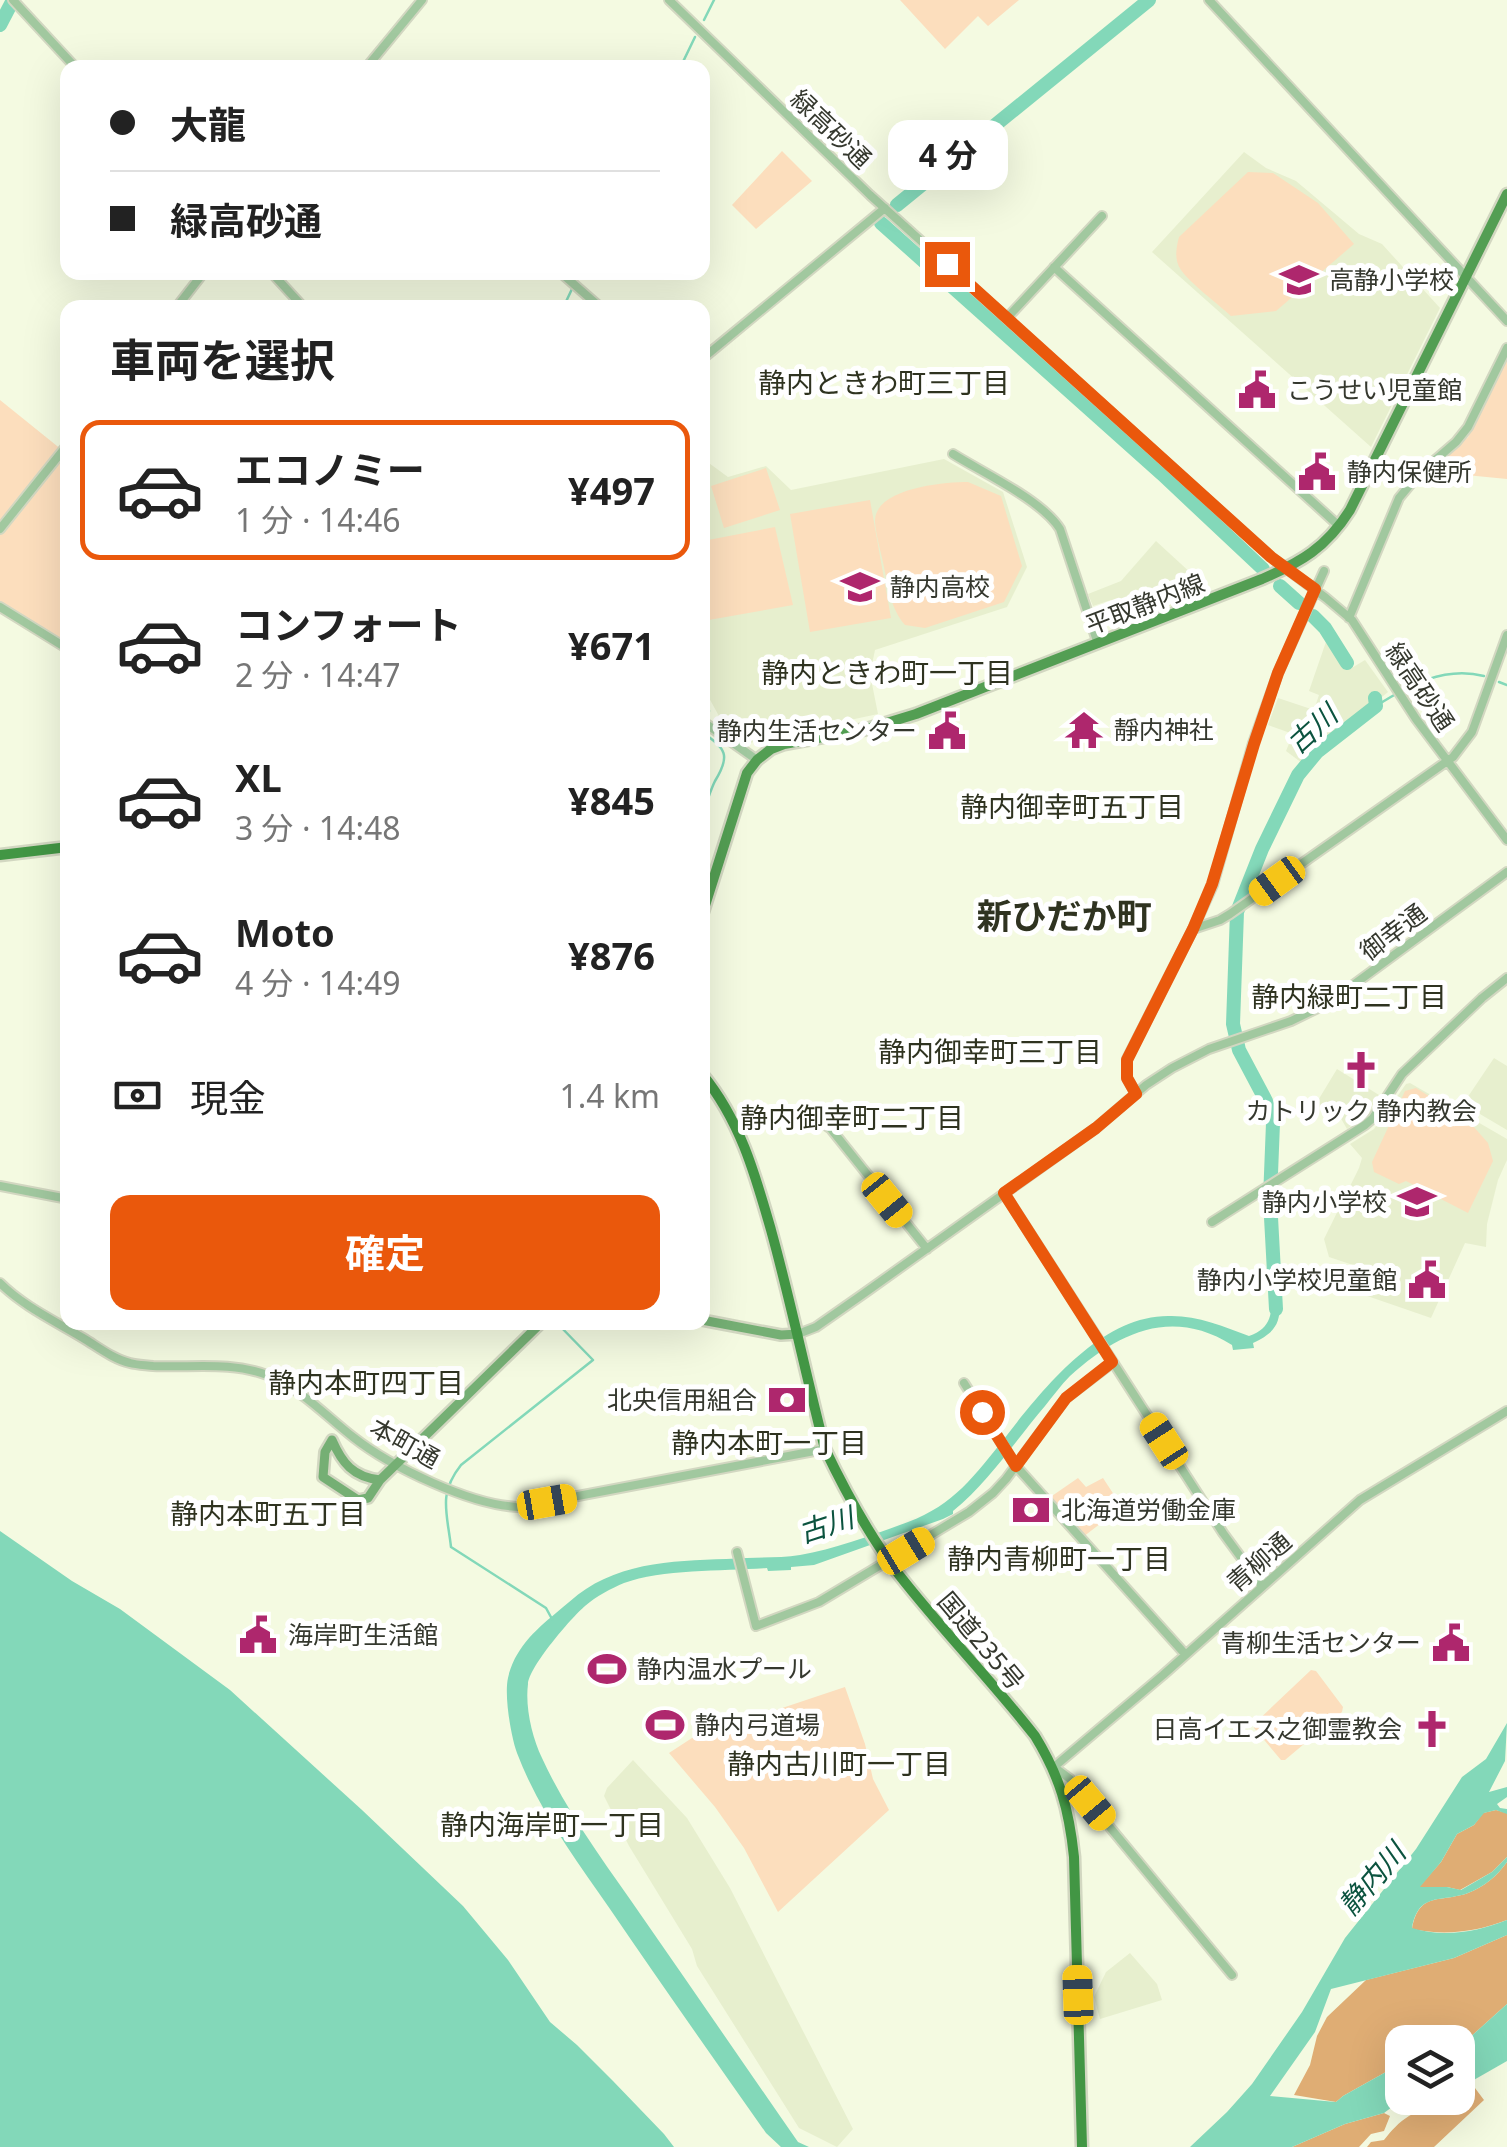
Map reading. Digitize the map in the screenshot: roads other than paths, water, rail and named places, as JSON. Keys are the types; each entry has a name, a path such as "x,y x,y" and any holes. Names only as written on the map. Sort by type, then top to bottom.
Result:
{"highway":[{"path":"0,855 60,848"},
{"name":"国道235号","path":"710,1086 736,1125 748,1153 826,1449 851,1500 889,1561 1022,1719 1054,1767 1069,1815 1074,1857 1082,2147"}],"main road":[{"name":"平取静内線","path":"757,760 784,744 906,718 1286,568 1314,552 1350,510 1507,194"},
{"path":"710,891 743,786 757,760"},
{"path":"710,1322 781,1335 798,1334"},
{"path":"380,1480 364,1478 342,1464 332,1440 325,1452 323,1477 358,1500 368,1498 380,1480 534,1330"}],"street":[{"path":"373,60 422,0"},
{"name":"緑高砂通","path":"669,0 885,208 1286,568 1349,618 1446,762 1507,840"},
{"path":"1209,0 1507,320"},
{"path":"16,4 68,60"},
{"path":"710,352 885,208"},
{"path":"1007,318 1102,216"},
{"path":"1054,268 1340,526"},
{"path":"182,300 198,280"},
{"path":"278,280 296,300"},
{"path":"569,280 592,300"},
{"path":"1349,618 1399,498 1468,427 1507,348"},
{"path":"0,529 60,454"},
{"path":"953,454 1052,517 1060,528 1098,644"},
{"path":"798,1334 826,1320 926,1249 1096,1128 1136,1094 1127,1078 1127,1060 1193,929 1218,867 1278,673 1324,572"},
{"path":"0,607 60,644"},
{"path":"1193,929 1220,920 1246,904 1458,752 1472,732 1507,635"},
{"path":"710,727 757,760"},
{"name":"御幸通","path":"1136,1094 1172,1068 1330,1002 1507,872"},
{"path":"1212,1222 1373,1118 1402,1074 1507,978"},
{"path":"736,1125 788,1114 801,1114 824,1123 926,1249"},
{"path":"0,1186 60,1197"},
{"path":"1004,1193 1262,1586"},
{"name":"本町通","path":"0,1283 60,1324"},
{"name":"本町通","path":"69,1330 130,1363 239,1367 269,1375 395,1465 495,1504 520,1507 826,1449"},
{"path":"738,1552 756,1626 819,1602 970,1512 993,1493 1066,1398 1111,1360"},
{"path":"964,1383 1014,1464 1185,1654"},
{"name":"青柳通","path":"1054,1767 1360,1500 1507,1411"},
{"path":"1054,1767 1070,1779 1232,1974"}],"waterway":[{"path":"0,25 13,0"},
{"path":"704,20 714,0"},
{"name":"古川","path":"897,205 1149,0"},
{"path":"684,60 695,37"},
{"name":"古川","path":"881,223 1263,569"},
{"path":"567,300 576,280"},
{"name":"古川","path":"1280,586 1299,603"},
{"name":"古川","path":"1313,616 1347,663"},
{"path":"1376,706 1414,685 1441,676 1484,676"},
{"path":"1499,682 1507,685"},
{"name":"古川","path":"1276,1309 1270,1199 1273,1123 1239,1050 1233,1024 1237,912 1298,775 1317,752 1376,706 1375,698"},
{"path":"710,738 724,753 723,765 710,793"},
{"path":"552,1619 546,1608 451,1547 446,1504 449,1485 461,1465 593,1360 564,1330"}],"place":[{"name":"高静小学校","path":"1299,280"},
{"name":"こうせい児童館","path":"1257,390"},
{"name":"静内保健所","path":"1317,472"},
{"name":"静内高校","path":"860,587"},
{"name":"靜内神社","path":"1084,730"},
{"name":"静内生活センター","path":"947,731"},
{"name":"カトリック 静内教会","path":"1361,1070"},
{"name":"静内小学校","path":"1417,1202"},
{"name":"静内小学校児童館","path":"1427,1280"},
{"name":"北央信用組合","path":"787,1400"},
{"name":"北海道労働金庫","path":"1031,1510"},
{"name":"海岸町生活館","path":"258,1635"},
{"name":"青柳生活センター","path":"1451,1643"},
{"name":"静内温水プール","path":"607,1669"},
{"name":"静内弓道場","path":"665,1725"},
{"name":"日高イエス之御霊教会","path":"1432,1729"}],"district":[{"name":"静内ときわ町三丁目","path":"884,383"},
{"name":"静内ときわ町一丁目","path":"887,673"},
{"name":"静内御幸町五丁目","path":"1072,807"},
{"name":"新ひだか町","path":"1064,917"},
{"name":"静内緑町二丁目","path":"1349,997"},
{"name":"静内御幸町三丁目","path":"990,1052"},
{"name":"静内御幸町二丁目","path":"852,1118"},
{"name":"静内本町四丁目","path":"366,1383"},
{"name":"静内本町一丁目","path":"769,1443"},
{"name":"静内本町五丁目","path":"268,1514"},
{"name":"静内青柳町一丁目","path":"1059,1559"},
{"name":"静内古川町一丁目","path":"839,1764"},
{"name":"静内海岸町一丁目","path":"552,1825"}],"water label":[{"name":"静内川","path":"1372,1879"}]}
